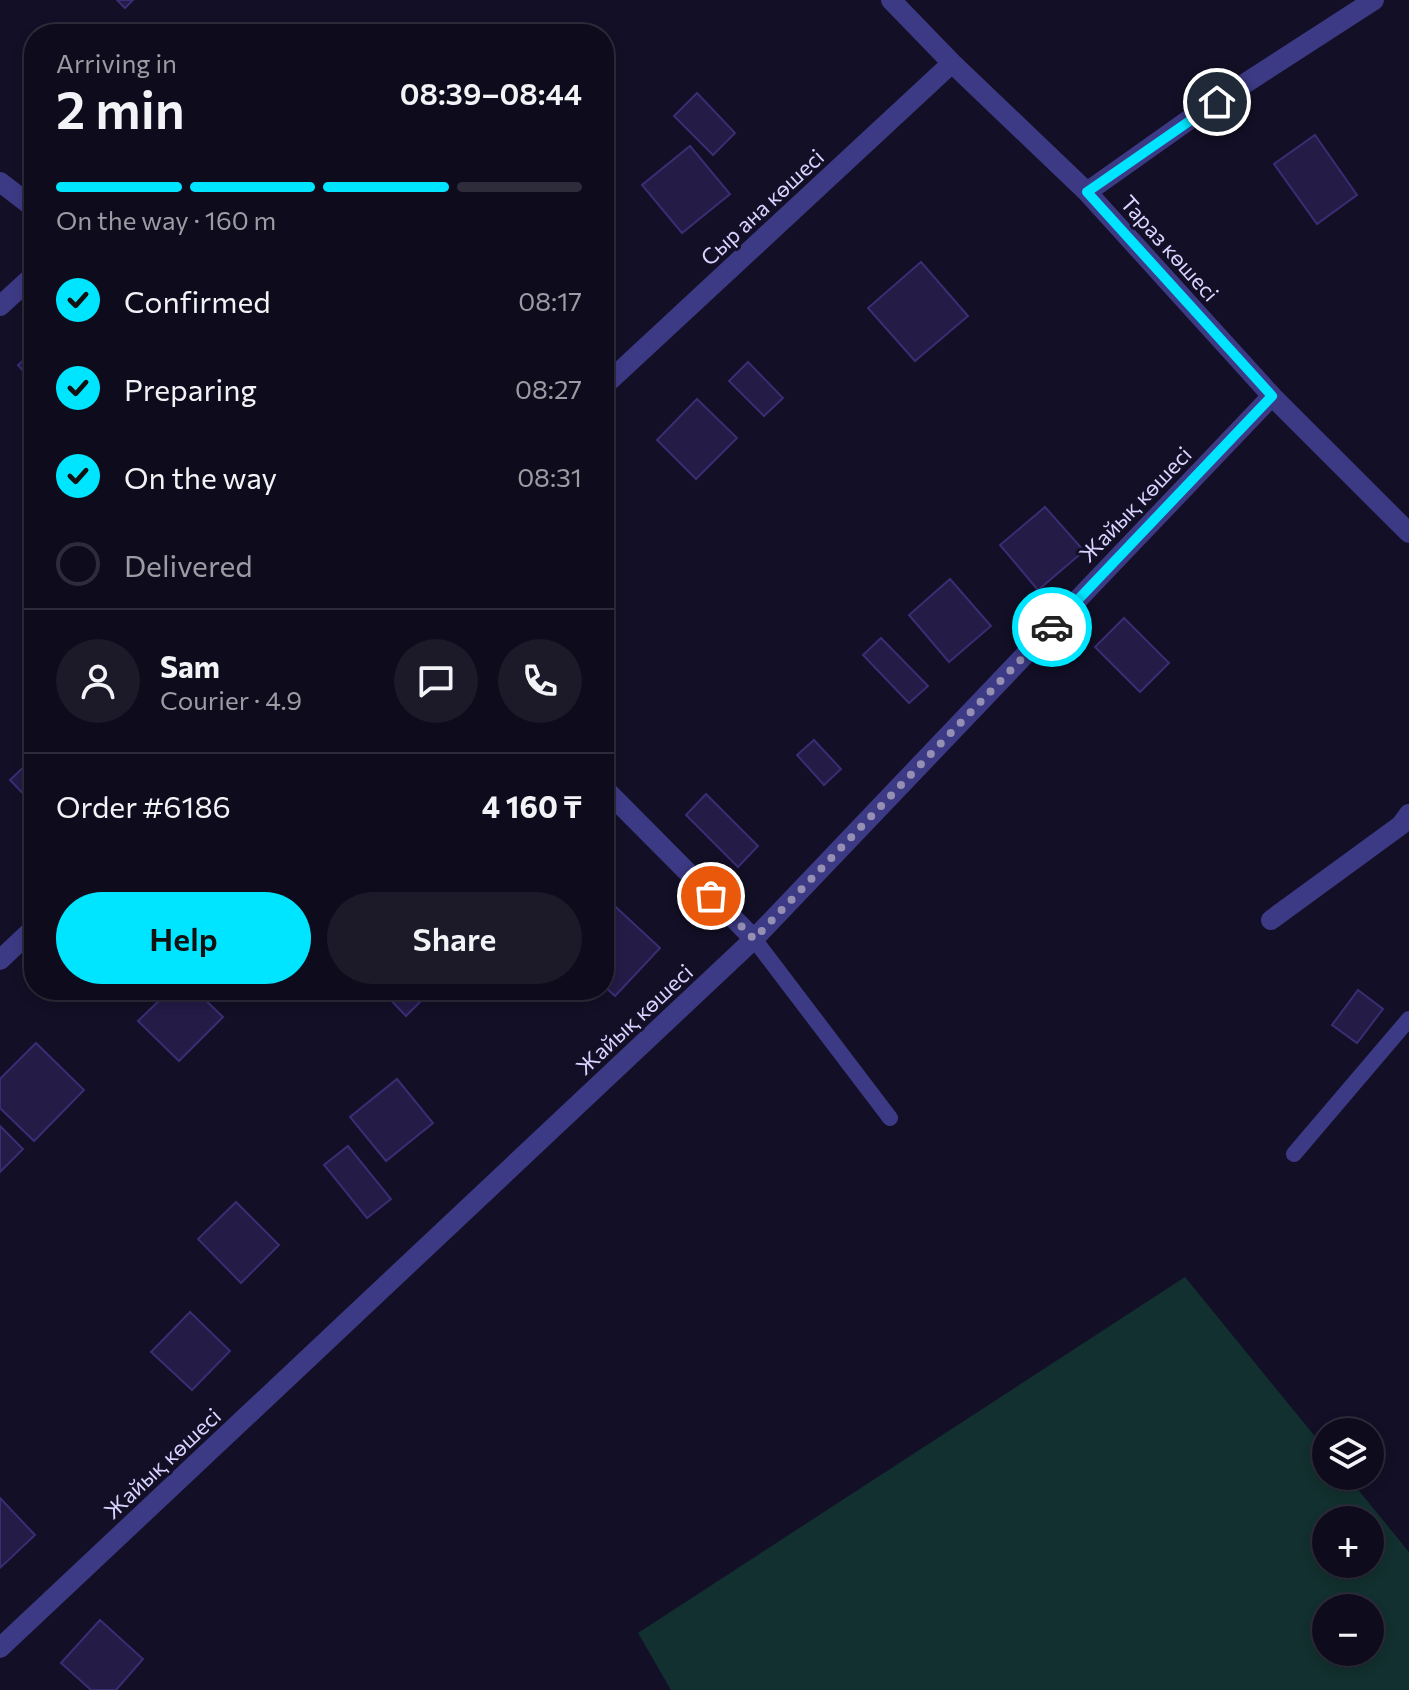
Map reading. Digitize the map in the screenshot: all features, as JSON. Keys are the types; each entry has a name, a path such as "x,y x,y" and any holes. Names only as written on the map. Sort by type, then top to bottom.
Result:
{"street":[{"name":"Тараз көшесі","path":"891,0 1087,192 1272,396 1409,533"},
{"path":"1087,192 1190,119 1374,0"},
{"name":"Сыр ана көшесі","path":"614,377 952,63"},
{"path":"0,182 24,200"},
{"path":"0,306 24,284"},
{"name":"Жайық көшесі","path":"0,1648 754,939 1272,396"},
{"path":"614,798 754,939"},
{"path":"1271,920 1401,825 1409,814"},
{"path":"0,960 24,937"}],"lane":[{"path":"754,939 890,1118"},
{"path":"1294,1154 1409,1019"}],"green space":[{"path":"1185,1277 1312,1433 1312,1490 1358,1490 1371,1506 1312,1506 1312,1578 1384,1578 1384,1521 1409,1552 1409,1690 671,1690 638,1633"}],"building":[{"path":"117,0 133,0 125,8"},
{"path":"697,93 735,133 713,155 674,116"},
{"path":"1315,135 1357,195 1317,224 1274,164"},
{"path":"690,146 730,194 682,233 642,185"},
{"path":"921,262 968,316 915,361 868,308"},
{"path":"748,362 783,398 764,416 729,381"},
{"path":"697,399 737,438 696,479 657,440"},
{"path":"1045,507 1084,551 1038,590 1000,545"},
{"path":"950,579 991,626 949,662 909,615"},
{"path":"1124,618 1169,663 1140,692 1095,647"},
{"path":"881,638 928,686 909,703 863,655"},
{"path":"814,740 841,769 824,785 797,755"},
{"path":"24,767 24,795 10,780"},
{"path":"706,794 758,846 738,867 686,815"},
{"path":"614,905 660,948 614,995"},
{"path":"1358,990 1383,1009 1357,1043 1332,1025"},
{"path":"160,1000 205,1000 223,1017 179,1061 138,1021"},
{"path":"391,1000 422,1000 406,1016"},
{"path":"36,1043 84,1090 34,1141 0,1108 0,1079"},
{"path":"397,1079 433,1123 386,1161 350,1117"},
{"path":"0,1126 23,1149 0,1172"},
{"path":"348,1146 391,1199 367,1218 324,1165"},
{"path":"236,1202 279,1245 241,1283 198,1239"},
{"path":"190,1312 230,1351 192,1390 151,1352"},
{"path":"0,1498 35,1535 0,1568"},
{"path":"100,1620 143,1659 116,1690 91,1690 61,1663"}],"way so far":[{"path":"711,896 754,939 1052,627"}],"route":[{"path":"1052,627 1272,396 1087,192 1217,102"}]}
